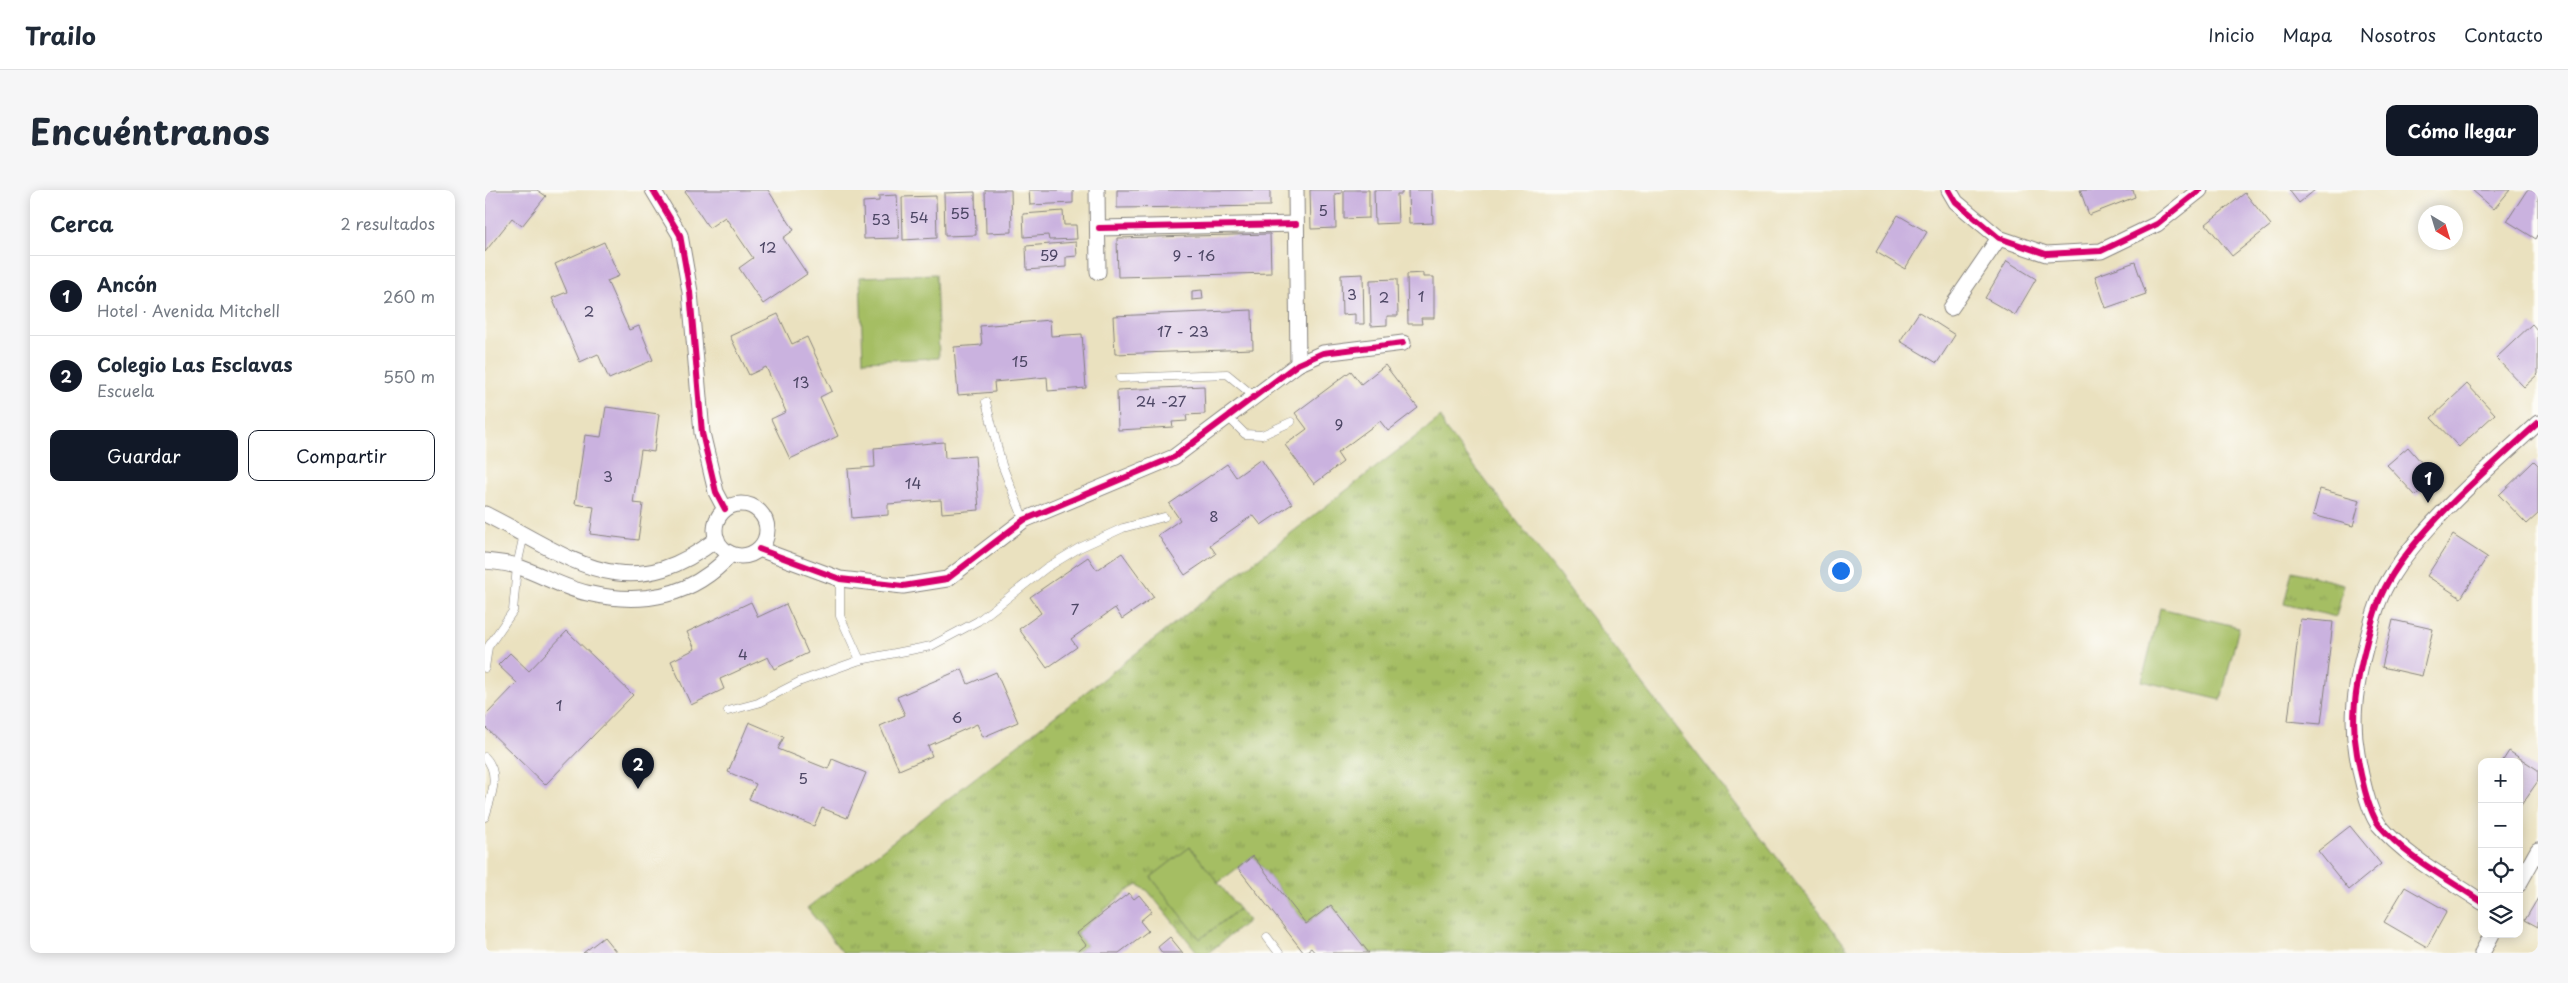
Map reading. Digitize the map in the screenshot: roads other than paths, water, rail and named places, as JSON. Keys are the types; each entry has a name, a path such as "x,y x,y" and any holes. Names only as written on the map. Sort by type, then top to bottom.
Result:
{"street":[{"path":"653,190 680,235 690,292 702,433 716,492 725,509"},
{"path":"1097,190 1099,228 1098,272"},
{"path":"1296,190 1298,364"},
{"path":"1949,190 1956,202 1999,238 2046,254 2101,251 2157,224 2200,190"},
{"path":"1099,228 1296,224"},
{"path":"1951,308 1999,238"},
{"path":"759,549 840,579 903,586 947,579 1024,520 1174,458 1298,364 1323,353 1403,343"},
{"path":"2478,899 2411,855 2378,824 2362,781 2354,739 2354,697 2371,621 2388,582 2416,543 2501,456 2538,423"},
{"path":"742,503 751,505 764,516 767,534 759,549 746,555 731,554 723,548 717,539 717,519 725,509 742,503"},
{"path":"485,514 586,567 609,573 634,574 673,566 697,554 717,539"},
{"path":"485,560 517,566 586,593 625,599 654,598 690,586 715,572 731,554"},
{"path":"2523,877 2538,850"},
{"path":"2482,953 2490,938"}],"lane":[{"path":"1120,378 1227,374 1255,397"},
{"path":"986,402 1002,465 1024,520"},
{"path":"1228,416 1245,434 1262,435 1291,422"},
{"path":"728,710 758,703 801,680 860,660 931,646 978,621 1046,568 1079,548 1123,528 1164,517"},
{"path":"485,668 488,647 513,612 517,566 524,534"},
{"path":"840,579 840,616 860,660"},
{"path":"485,757 489,762 495,784 485,817"},
{"path":"1267,937 1279,953"}],"place":[{"name":"Ancón","path":"2428,503"},
{"name":"Colegio Las Esclavas","path":"638,789"}]}
